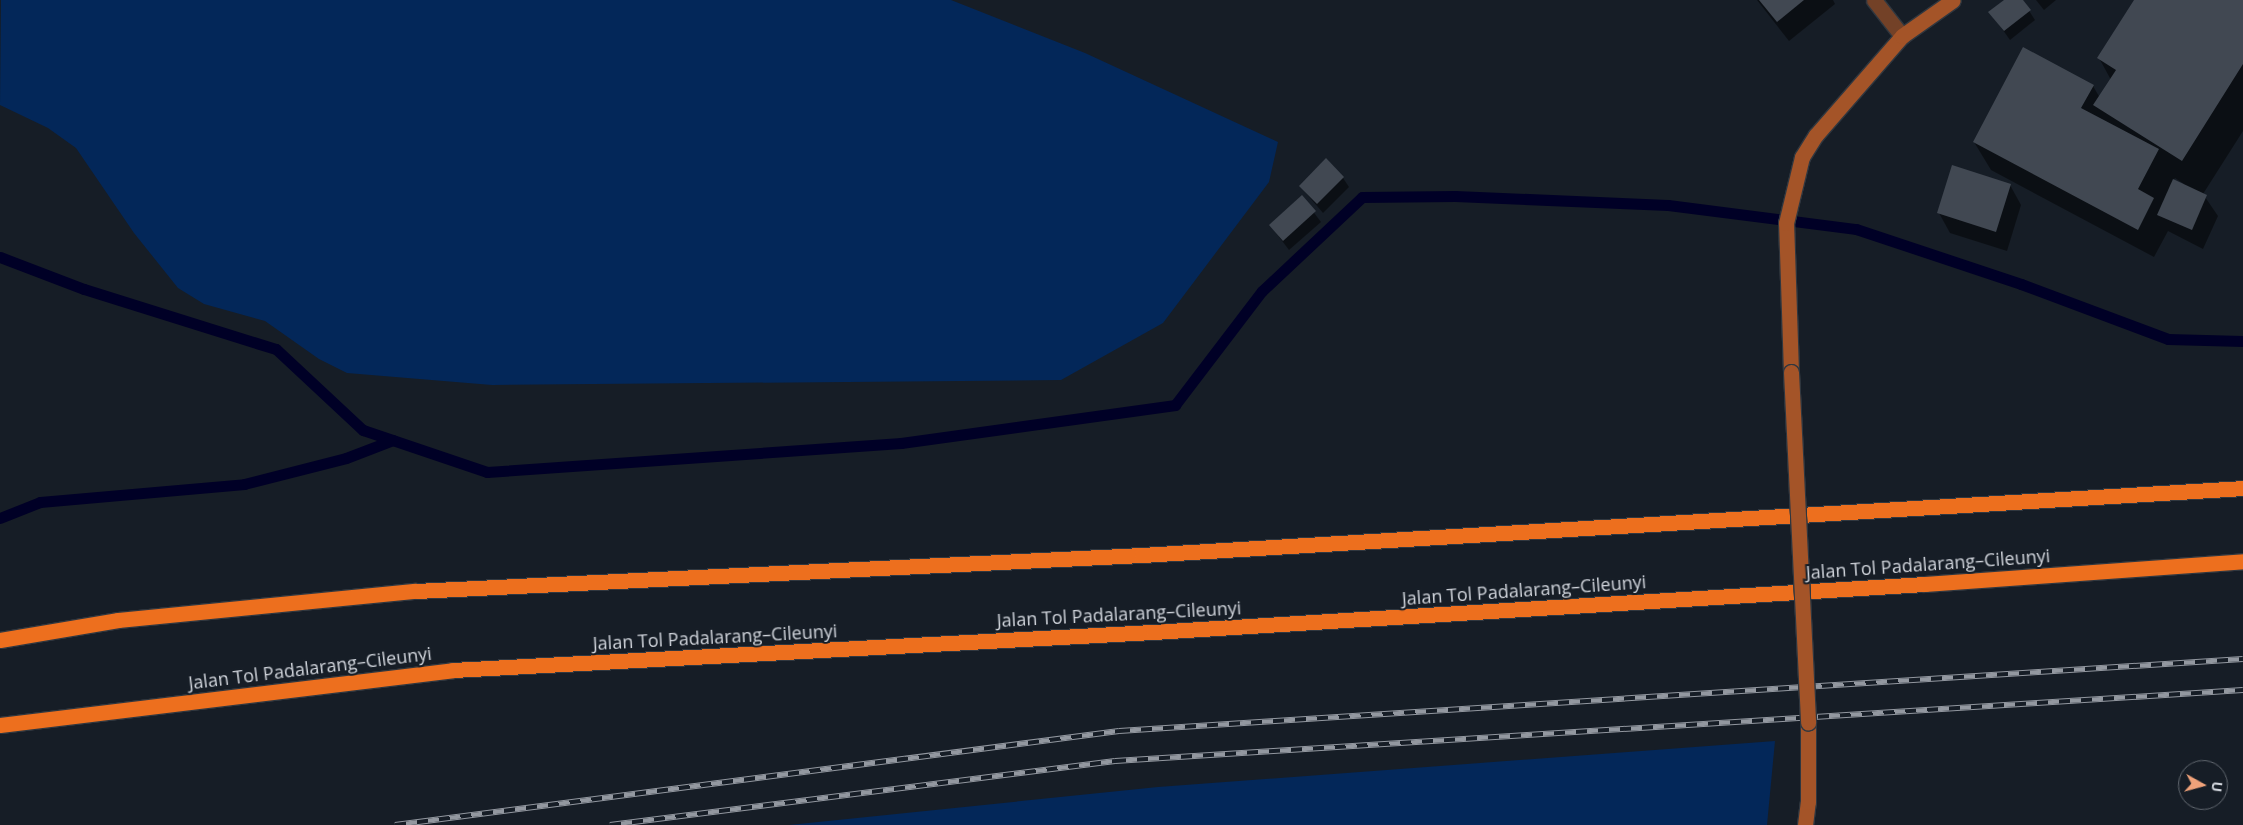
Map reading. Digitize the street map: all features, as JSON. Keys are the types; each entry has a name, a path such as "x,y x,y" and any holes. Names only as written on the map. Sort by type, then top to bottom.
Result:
{"highway":[{"path":"0,640 118,620 416,591 1152,555 2243,488"},
{"name":"Jalan Tol Padalarang–Cileunyi","path":"0,725 453,670 1182,630 1924,584 2243,561"}],"street":[{"path":"1874,0 1902,36"},
{"path":"1804,825 1808,802 1808,723 1791,372 1786,223 1802,157 1816,136 1902,36 1953,0"}],"shaded area":[{"path":"1,0 951,0 1085,53 1278,142 1269,182 1163,323 1061,380 492,385 347,373 319,359 265,321 204,304 178,288 134,233 76,148 48,128 0,105"},
{"path":"1775,741 1767,825 789,825 1158,787"}],"building":[{"path":"1759,0 1804,0 1777,22"},
{"path":"2004,0 2023,0 2031,10 2004,31 1988,12"},
{"path":"2134,0 2243,0 2243,64 2182,161 2093,105 2116,70 2097,58"},
{"path":"2023,47 2094,85 2081,108 2159,149 2138,189 2154,198 2138,230 1973,142"},
{"path":"1326,158 1344,177 1317,204 1299,186"},
{"path":"1952,165 2011,184 1996,232 1937,213"},
{"path":"2173,179 2207,195 2192,230 2157,215"},
{"path":"1302,195 1316,211 1283,241 1269,225"}],"waterway":[{"path":"0,257 84,289 276,349 363,430 487,472 901,443 1175,405 1262,291 1362,197 1455,196 1668,205 1856,229 2021,284 2168,339 2243,341"},
{"path":"0,518 40,502 244,484 346,458 393,440"}],"railway":[{"path":"395,825 1119,731 2243,659"},
{"path":"610,825 1115,761 2243,690"}]}
